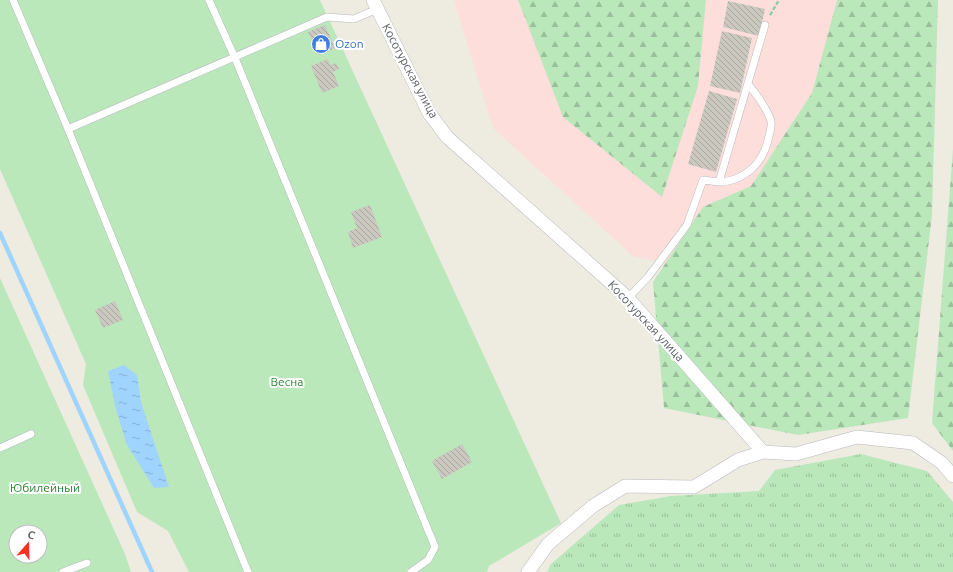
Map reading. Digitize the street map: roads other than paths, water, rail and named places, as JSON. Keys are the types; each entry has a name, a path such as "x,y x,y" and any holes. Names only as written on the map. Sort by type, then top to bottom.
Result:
{"street":[{"name":"Косотурская улица","path":"375,5 429,113 447,137 628,298 763,452"},
{"path":"528,572 548,544 593,506 625,486 694,487 738,460 763,452 796,454 857,438 913,443 942,463 953,476"}],"lane":[{"path":"13,0 68,128 248,572"},
{"path":"209,0 235,58 435,547 428,560 411,572"},
{"path":"68,128 235,58 327,17 354,19 375,5"},
{"path":"719,182 765,25"},
{"path":"628,298 648,277 687,225 703,180 719,182 740,179 757,164 767,146 772,122 758,96 748,84"},
{"path":"0,448 31,434"},
{"path":"63,572 86,562"}],"water":[{"path":"124,365 137,375 141,402 169,487 154,488 127,445 116,410 108,371"}],"waterway":[{"path":"0,233 152,572"}],"place":[{"name":"Ozon","path":"321,44"}],"park label":[{"name":"Весна","path":"287,382"},
{"name":"Юбилейный","path":"45,488"}]}
